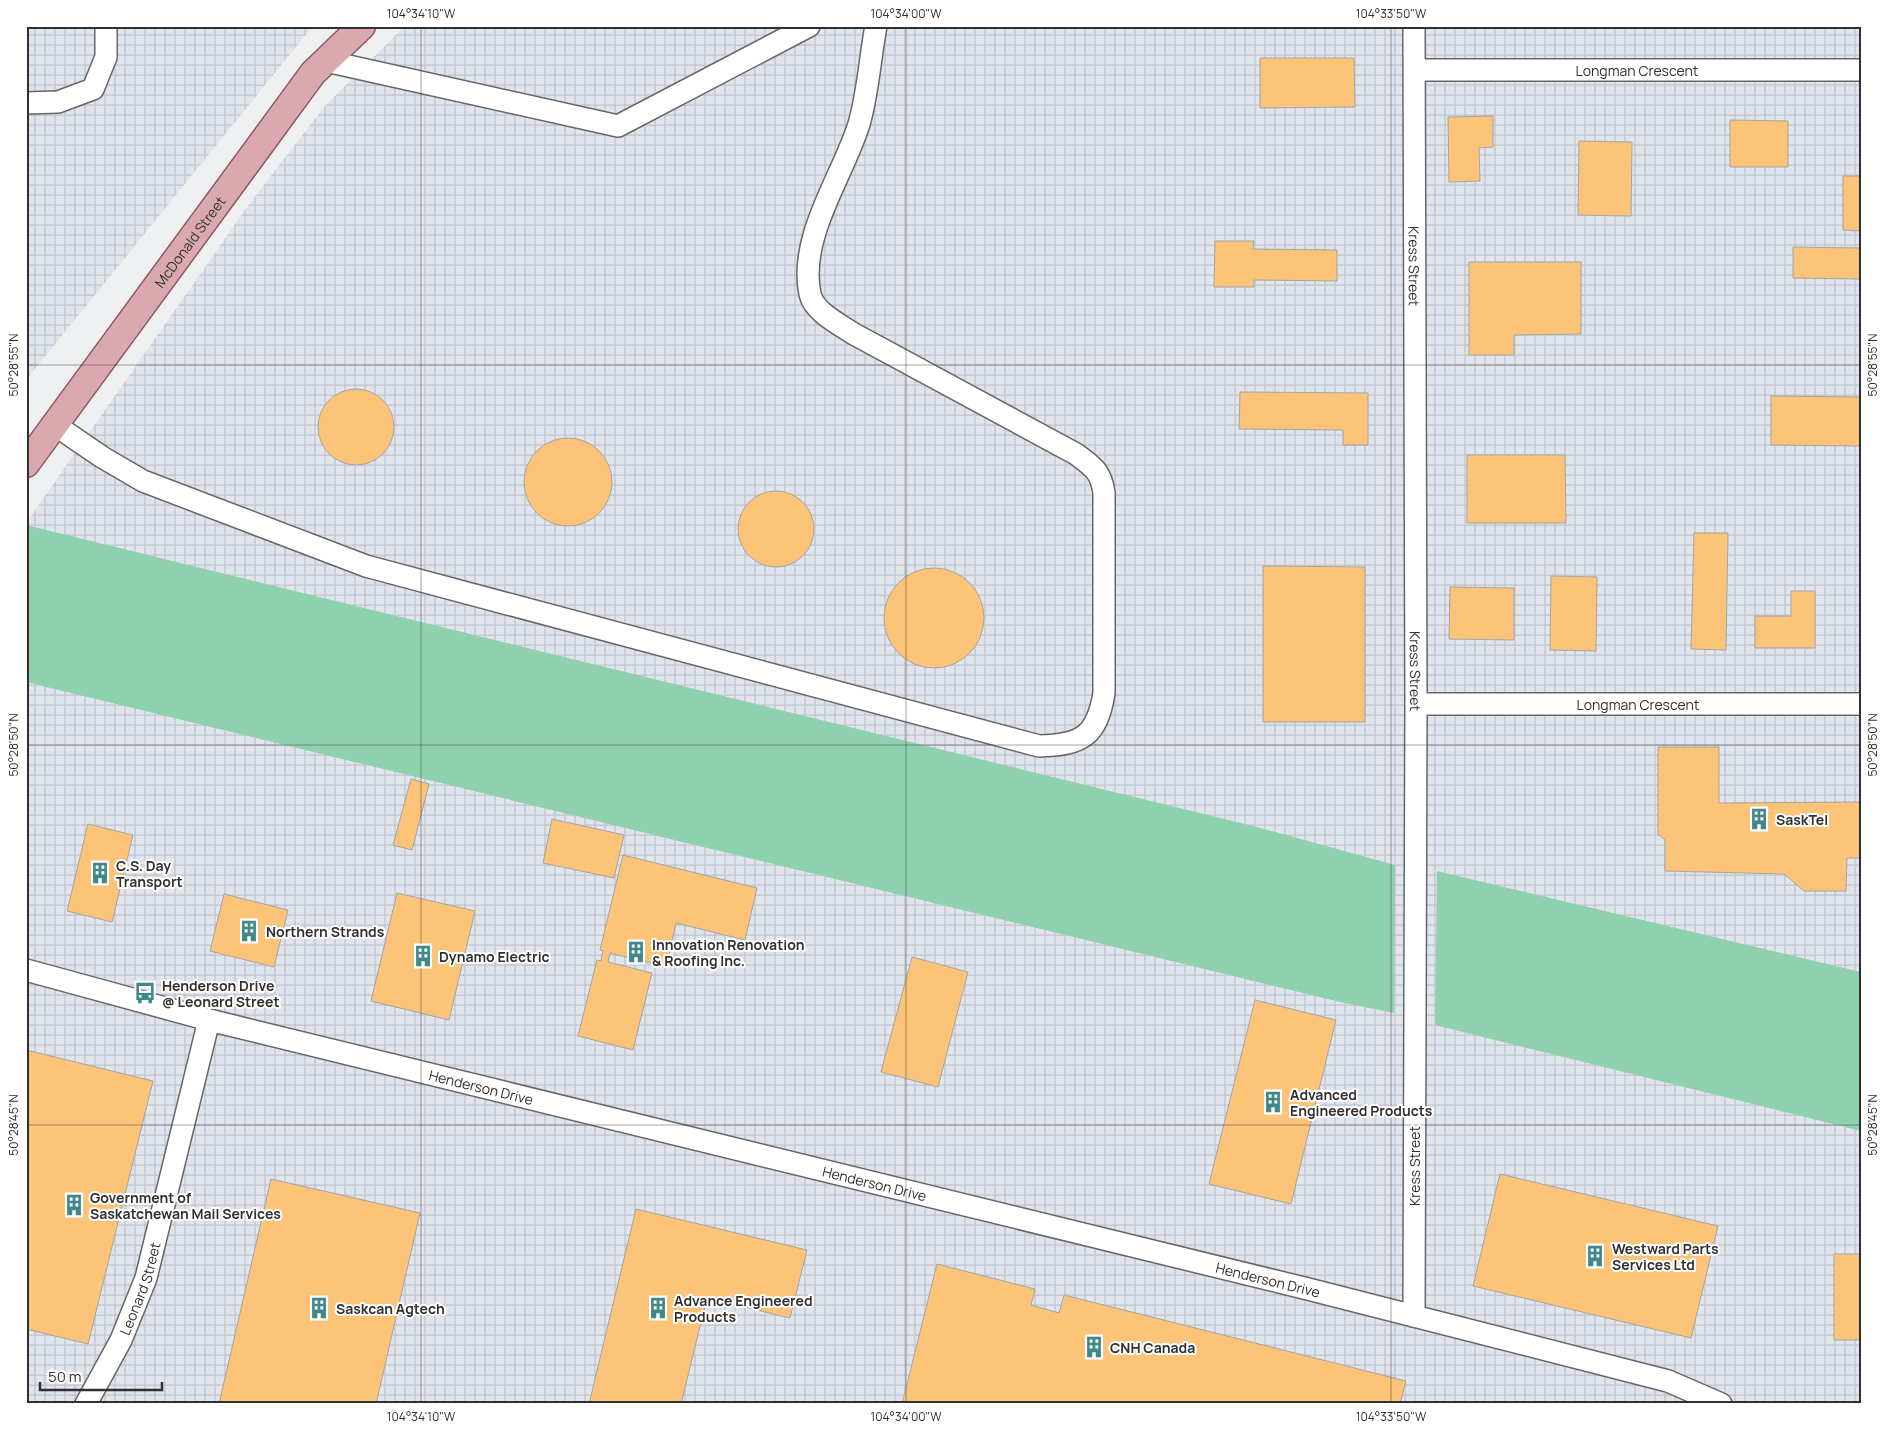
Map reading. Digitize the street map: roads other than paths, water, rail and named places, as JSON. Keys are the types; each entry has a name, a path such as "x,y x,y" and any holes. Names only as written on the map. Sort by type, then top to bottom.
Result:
{"main road":[{"name":"McDonald Street","path":"26,464 313,73 362,26"}],"street":[{"path":"26,103 58,102 93,89 106,57 106,26"},
{"path":"326,61 618,126 809,26"},
{"path":"55,425 102,457 143,481 366,566 1039,746 1063,745 1078,739 1094,728 1100,716 1104,693 1104,493 1102,478 1095,469 1076,454 854,334 820,310 810,296 808,272 814,235 859,123 876,26"},
{"name":"Kress Street","path":"1414,26 1416,704 1414,1316"},
{"name":"Longman Crescent","path":"1414,70 1861,70"},
{"name":"Longman Crescent","path":"1416,704 1861,704"},
{"name":"Henderson Drive","path":"26,970 209,1020 1414,1316 1668,1381 1721,1404"},
{"name":"Leonard Street","path":"86,1404 121,1340 146,1278 209,1020"}],"place":[{"name":"SaskTel","path":"1759,819"},
{"name":"C.S. Day Transport","path":"100,873"},
{"name":"Northern Strands","path":"249,931"},
{"name":"Innovation Renovation & Roofing Inc.","path":"636,952"},
{"name":"Dynamo Electric","path":"423,956"},
{"name":"Henderson Drive @ Leonard Street","path":"145,993"},
{"name":"Advanced Engineered Products","path":"1273,1102"},
{"name":"Government of Saskatchewan Mail Services","path":"74,1205"},
{"name":"Westward Parts Services Ltd","path":"1595,1256"},
{"name":"Saskcan Agtech","path":"319,1308"},
{"name":"Advance Engineered Products","path":"658,1308"},
{"name":"CNH Canada","path":"1094,1347"}]}
